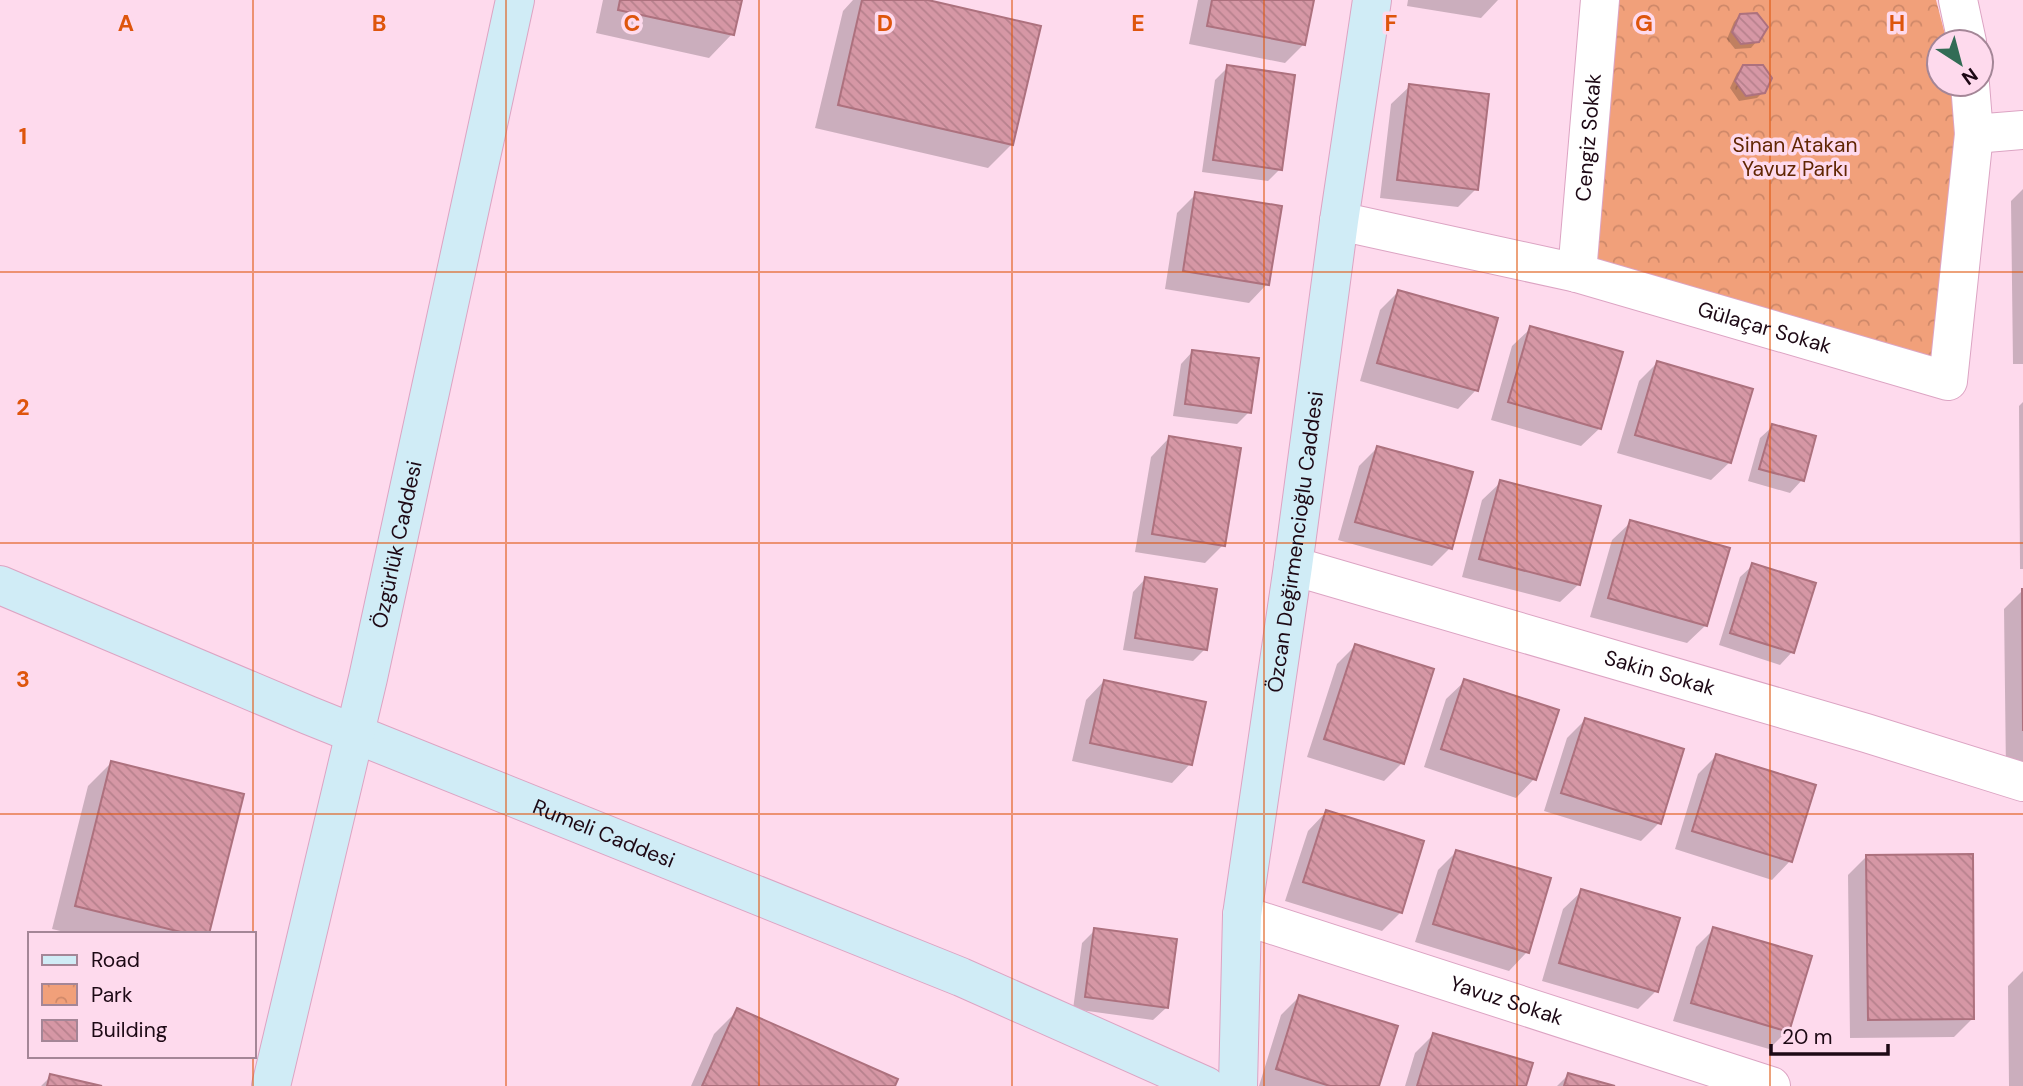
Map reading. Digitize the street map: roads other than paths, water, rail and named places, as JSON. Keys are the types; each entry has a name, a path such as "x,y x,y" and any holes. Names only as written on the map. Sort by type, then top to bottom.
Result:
{"main road":[{"name":"Özgürlük Caddesi","path":"271,1086 356,733 515,0"},
{"name":"Özcan Değirmencioğlu Caddesi","path":"1238,1086 1242,915 1372,0"},
{"name":"Rumeli Caddesi","path":"0,585 296,710 961,977 1206,1086"}],"street":[{"name":"Cengiz Sokak","path":"1577,273 1600,0"},
{"path":"1958,0 1964,28"},
{"path":"1971,98 1974,134 2023,130"},
{"name":"Gülaçar Sokak","path":"1339,220 1577,273 1948,381 1974,134"},
{"name":"Sakin Sokak","path":"1293,566 1866,733 2023,782"},
{"name":"Yavuz Sokak","path":"1242,915 1771,1086"}],"park label":[{"name":"Sinan Atakan Yavuz Parkı","path":"1795,157"}]}
